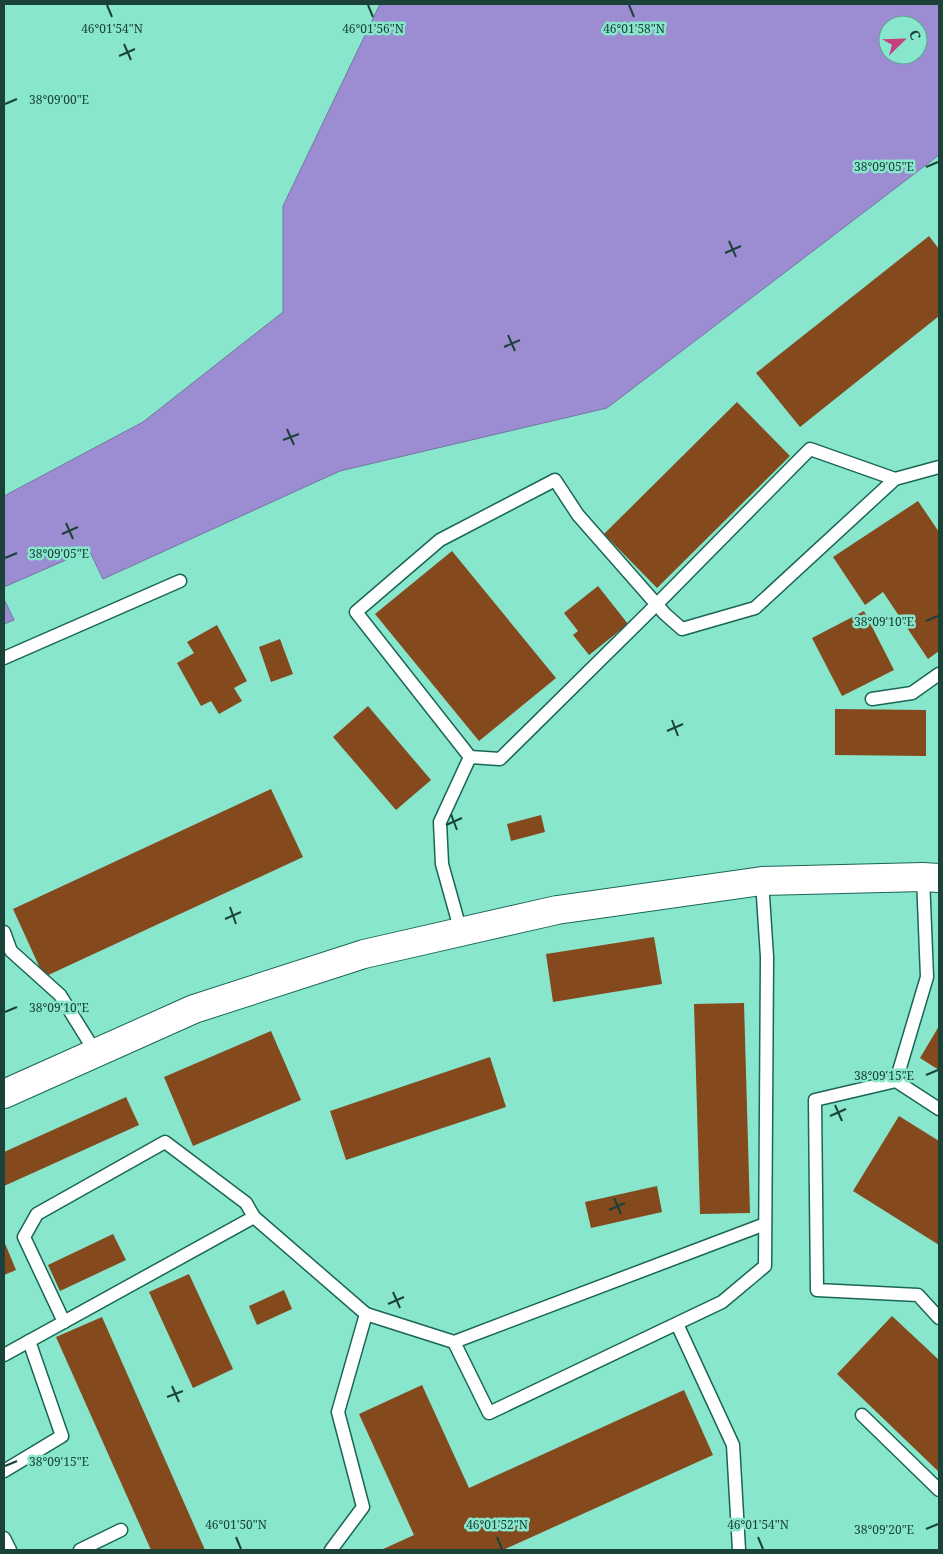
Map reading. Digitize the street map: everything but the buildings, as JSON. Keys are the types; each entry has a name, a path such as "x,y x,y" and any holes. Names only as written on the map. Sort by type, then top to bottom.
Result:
{"street":[{"path":"4,1094 204,1006 364,954 556,910 762,881 931,877"}],"lane":[{"path":"895,479 810,449 657,604 500,759 470,757 356,612 440,540 555,480 578,515 657,604 682,629 755,608 895,479 939,467"},
{"path":"4,658 180,581"},
{"path":"872,699 912,694 939,674"},
{"path":"461,932 442,864 440,822 470,757"},
{"path":"896,1081 933,978 931,877"},
{"path":"454,1342 489,1413 722,1302 765,1266 767,956 762,881"},
{"path":"4,932 10,951 60,995 96,1053"},
{"path":"939,1109 896,1081 815,1100 817,1290 918,1295 939,1318"},
{"path":"64,1322 24,1237 37,1214 165,1142 246,1203 254,1217 366,1314 454,1342 765,1224"},
{"path":"4,1355 254,1217"},
{"path":"331,1550 363,1507 338,1412 366,1314"},
{"path":"677,1324 733,1445 739,1550"},
{"path":"4,1471 62,1436 29,1341"},
{"path":"862,1415 939,1490"},
{"path":"80,1550 121,1530"},
{"path":"4,1538 10,1550"}],"shaded area":[{"path":"380,4 939,4 939,155 607,408 340,471 103,579 89,550 4,587 4,496 143,422 283,312 283,206"},
{"path":"4,599 14,620 4,624"}]}
